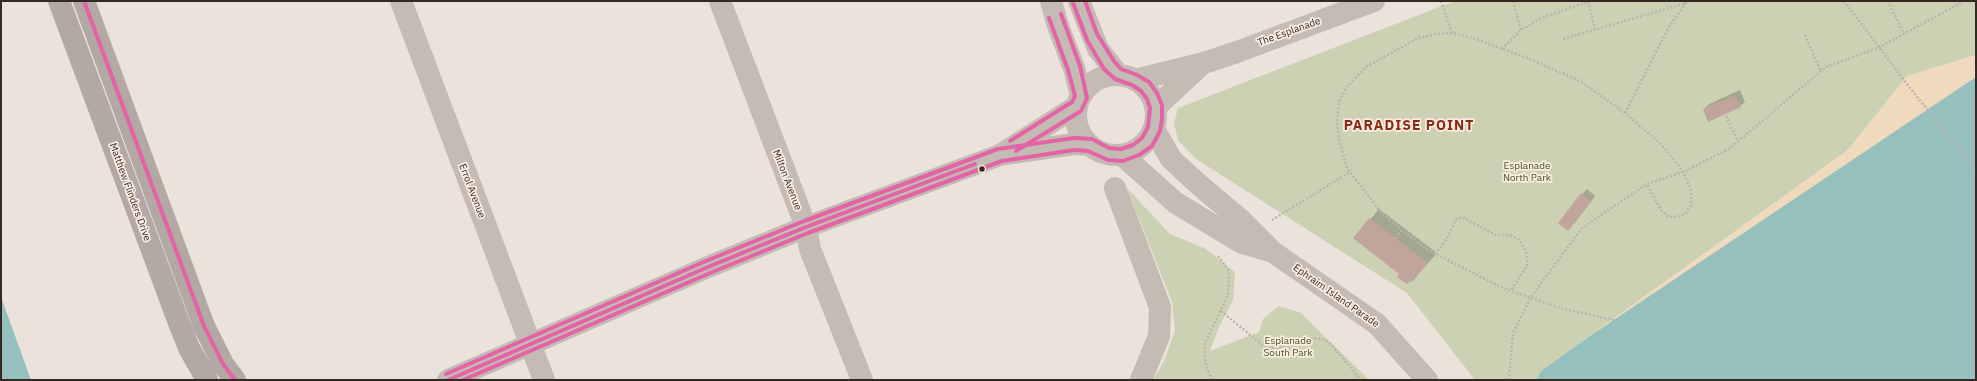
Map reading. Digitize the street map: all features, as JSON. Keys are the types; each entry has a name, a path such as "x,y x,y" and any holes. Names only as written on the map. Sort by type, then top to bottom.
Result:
{"main road":[{"name":"Matthew Flinders Drive","path":"59,1 189,348 208,380"},
{"path":"84,1 204,326 223,364 235,380"}],"street":[{"name":"Errol Avenue","path":"401,1 544,380"},
{"name":"Milton Avenue","path":"720,1 806,227 810,249 862,380"},
{"path":"1051,1 1058,26 1074,68 1079,101 1079,130 1090,145 1095,149 1108,154 1122,155 1136,150 1147,142 1154,129 1156,107 1152,96 1145,87 1127,77 1098,49 1079,1"},
{"name":"The Esplanade","path":"1127,77 1204,62 1374,1"},
{"name":"The Esplanade","path":"1156,107 1204,62"},
{"path":"1000,155 1079,101 1094,81 1103,77 1127,77"},
{"name":"Ephraim Island Parade","path":"1154,129 1171,159 1242,221 1273,252 1378,324 1427,380"},
{"path":"448,380 806,227 1000,155 1074,144 1090,145"},
{"name":"Ephraim Island Parade","path":"1122,155 1176,204 1242,243 1273,252"},
{"path":"1115,188 1160,307 1159,336 1141,380"}],"path":[{"path":"1441,1 1452,34"},
{"path":"1512,1 1521,30"},
{"path":"1502,49 1521,30 1539,19 1588,1 1596,30"},
{"path":"1844,1 1910,88 1976,170"},
{"path":"1888,1 1904,34"},
{"path":"1509,380 1513,333 1532,297 1582,228 1647,184 1683,172 1729,149 1826,67 1880,47 1964,1"},
{"path":"1562,39 1686,2"},
{"path":"1625,113 1669,27 1686,2"},
{"path":"1618,321 1560,308 1511,290 1435,254 1402,230 1381,212 1350,172 1343,157 1339,140 1337,121 1339,102 1346,88 1366,67 1392,51 1418,38 1437,34 1452,34 1473,38 1580,81 1625,113 1661,144 1683,172 1690,190 1691,205 1686,213 1678,217 1670,217 1661,210 1647,184"},
{"path":"1805,35 1821,72"},
{"path":"1726,116 1738,141"},
{"path":"1268,223 1350,172"},
{"path":"1435,254 1448,238 1457,218 1464,218 1496,235 1510,235 1518,239 1522,244 1526,254 1527,266 1511,290"},
{"path":"1396,238 1402,230"},
{"path":"1212,380 1205,362 1205,343 1228,295 1229,271 1217,254"},
{"path":"1221,311 1266,348 1279,348 1313,338 1322,339 1329,342 1361,380"}],"green space":[{"name":"Esplanade North Park","path":"1455,1 1976,1 1976,55 1907,76 1848,150 1541,371 1536,380 1475,380 1407,293 1196,159 1178,140 1174,123 1178,108"},
{"name":"Esplanade South Park","path":"1127,188 1170,234 1206,249 1235,272 1233,300 1219,327 1210,351 1259,332 1263,319 1279,306 1301,313 1369,380 1153,380 1164,361 1175,331 1172,302"}],"sand":[{"path":"1976,55 1976,123 1536,380 1541,371 1848,150 1907,76"}],"water":[{"path":"1976,77 1976,380 1536,380 1541,371 1587,338"},
{"path":"1,297 31,380 1,380"}],"building":[{"path":"1735,95 1741,107 1708,122 1703,109"},
{"path":"1581,193 1591,202 1568,231 1558,223"},
{"path":"1369,218 1428,263 1412,282 1410,281 1407,284 1397,277 1399,274 1353,238"}],"transit line":[{"path":"84,1 204,326 223,364 235,380"},
{"path":"463,380 710,273 808,233 1002,161 1074,150 1088,151 1108,160 1123,161 1139,155 1152,146 1160,131 1162,105 1157,93 1149,82 1137,75 1121,69 1114,61 1097,34 1085,1"},
{"path":"446,374 706,261 804,221 998,149 1074,138 1092,139 1109,148 1121,149 1133,145 1142,138 1148,127 1150,108 1147,99 1141,91 1132,85 1115,79 1104,69 1087,40 1073,3"},
{"path":"1016,151 1081,111 1087,98 1080,66 1061,14"},
{"path":"1010,141 1072,102 1075,96 1068,70 1049,18"},
{"path":"448,380 708,267 806,227 975,164"}],"district":[{"name":"PARADISE POINT","path":"1409,126"}]}
